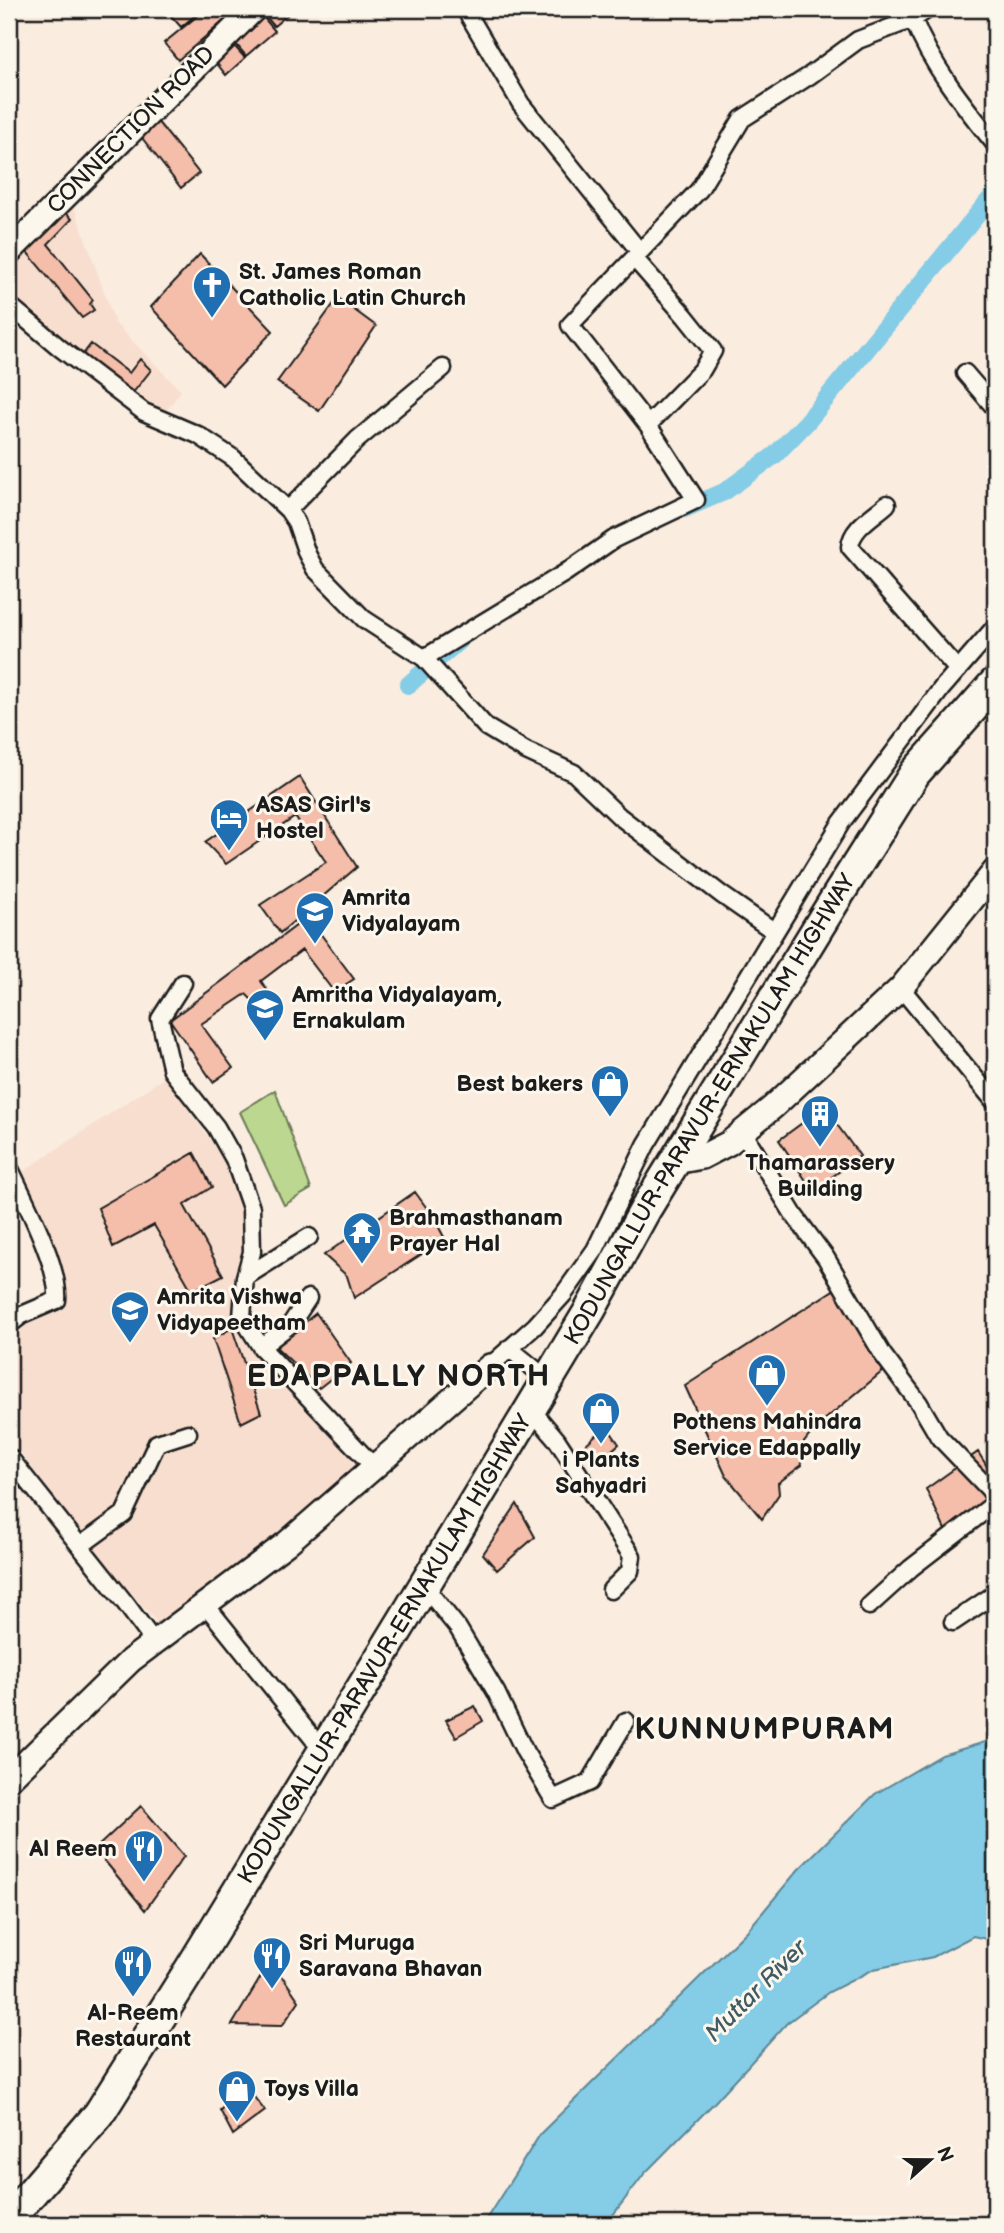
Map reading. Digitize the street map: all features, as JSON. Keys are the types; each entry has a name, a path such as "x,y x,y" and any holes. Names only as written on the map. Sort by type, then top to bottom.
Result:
{"highway":[{"name":"KODUNGALLUR-PARAVUR-ERNAKULAM HIGHWAY","path":"9,2219 99,2114 191,1968 548,1380 605,1258 675,1162 915,773 995,682"}],"street":[{"path":"465,9 521,104 713,351 702,370 648,425"},
{"path":"430,664 614,539 696,500 648,425 570,325 699,190 742,119 809,76 858,40 913,19 928,9"},
{"name":"CONNECTION ROAD","path":"9,252 242,13"},
{"path":"913,19 920,37 966,108 995,144"},
{"path":"9,305 144,412 198,435 233,458 288,510 296,522 315,569 364,619 430,664 486,727 526,751 574,773 619,816 775,932"},
{"path":"288,510 357,440 443,368"},
{"path":"965,373 995,408"},
{"path":"887,504 854,534 850,547 958,670"},
{"path":"9,1779 131,1660 287,1544 535,1326 563,1295 605,1258 646,1145 841,823 934,699 995,627"},
{"path":"675,1162 702,1157 729,1143 773,1107 901,988 995,871"},
{"path":"183,983 160,1019 172,1070 216,1127 234,1159 251,1208 252,1252 245,1277 242,1317 261,1347 374,1467"},
{"path":"901,988 995,1102"},
{"path":"743,1132 794,1215 825,1258 883,1354 919,1403 939,1437 989,1489 995,1501 911,1568 869,1606"},
{"path":"9,1167 31,1214 58,1287 57,1300 22,1315 9,1325"},
{"path":"245,1277 309,1237"},
{"path":"261,1347 291,1324 308,1298"},
{"path":"509,1348 548,1380"},
{"path":"530,1408 557,1440 632,1556 630,1571 611,1590"},
{"path":"80,1546 124,1514 157,1443 188,1433"},
{"path":"9,1457 154,1642"},
{"path":"424,1586 458,1628 496,1692 525,1752 553,1800 590,1782 626,1721"},
{"path":"953,1622 995,1594"},
{"path":"205,1604 323,1751"}],"shaded area":[{"path":"70,195 115,323 181,391 165,412 112,385 9,294 9,260"},
{"name":"Amrita Vishwa Vidyapeetham","path":"165,1077 226,1162 244,1208 247,1249 237,1320 364,1466 282,1536 159,1625 78,1530 9,1437 9,1338 24,1324 65,1309 62,1272 21,1173"}],"green space":[{"path":"275,1090 311,1189 284,1205 240,1112"}],"water":[{"name":"Muttar River","path":"995,1739 995,1941 973,1936 933,1957 874,1969 829,1992 787,2023 645,2173 606,2224 483,2224 541,2133 747,1931 798,1870 875,1794 942,1755"}],"building":[{"path":"165,9 196,9 199,12 181,27"},
{"path":"206,9 227,9 232,14 178,60 164,43"},
{"path":"261,11 292,11 274,26"},
{"path":"259,12 275,31 246,56 230,37"},
{"path":"229,40 245,58 226,75 211,56"},
{"path":"157,121 199,173 181,188 139,134"},
{"path":"61,207 72,219 48,244 93,300 90,304 94,310 82,318 22,246"},
{"name":"St. James Roman Catholic Latin Church","path":"200,254 273,331 222,385 151,307"},
{"path":"338,298 376,326 319,411 277,382"},
{"path":"91,344 129,373 140,359 151,370 132,394 81,357"},
{"name":"ASAS Girl's Hostel","path":"300,777 357,867 280,933 260,905 326,862 295,817 226,864 205,842"},
{"name":"Amritha Vidyalayam, Ernakulam","path":"308,917 354,979 334,992 302,950 261,981 271,996 257,1005 246,994 201,1024 233,1068 213,1082 170,1020"},
{"name":"Thamarassery Building","path":"824,1107 860,1156 813,1191 779,1140"},
{"path":"194,1153 212,1187 184,1205 223,1275 192,1291 154,1225 113,1247 98,1208"},
{"path":"415,1192 445,1239 354,1298 347,1276 324,1255"},
{"name":"Pothens Mahindra Service Edappally","path":"835,1289 883,1371 816,1427 799,1449 802,1465 778,1483 779,1494 762,1519 726,1476 685,1386"},
{"path":"316,1313 351,1363 319,1388 276,1347"},
{"path":"232,1328 261,1413 241,1423 213,1339"},
{"name":"i Plants Sahyadri","path":"606,1425 619,1444 597,1463 584,1446"},
{"path":"978,1452 995,1479 995,1499 946,1532 926,1489"},
{"path":"517,1504 535,1537 497,1570 483,1554"},
{"path":"475,1706 483,1721 456,1737 446,1720"},
{"name":"Al Reem","path":"141,1806 184,1856 145,1910 95,1849"},
{"name":"Sri Muruga Saravana Bhavan","path":"268,1965 284,1979 299,2001 282,2026 232,2025"},
{"name":"Toys Villa","path":"247,2088 265,2111 233,2135 220,2110"}],"waterway":[{"path":"684,509 724,492 775,455 807,422 995,193"},
{"path":"408,685 461,639"}],"place":[{"name":"St. James Roman Catholic Latin Church","path":"212,319"},
{"name":"ASAS Girl's Hostel","path":"229,852"},
{"name":"Amrita Vidyalayam","path":"315,945"},
{"name":"Amritha Vidyalayam, Ernakulam","path":"265,1042"},
{"name":"Best bakers","path":"610,1118"},
{"name":"Thamarassery Building","path":"820,1148"},
{"name":"Brahmasthanam Prayer Hal","path":"362,1265"},
{"name":"Amrita Vishwa Vidyapeetham","path":"130,1344"},
{"name":"Pothens Mahindra Service Edappally","path":"767,1407"},
{"name":"i Plants Sahyadri","path":"601,1445"},
{"name":"Al Reem","path":"144,1883"},
{"name":"Sri Muruga Saravana Bhavan","path":"272,1990"},
{"name":"Al-Reem Restaurant","path":"133,1998"},
{"name":"Toys Villa","path":"237,2123"}],"district":[{"name":"EDAPPALLY NORTH","path":"399,1377"},
{"name":"KUNNUMPURAM","path":"765,1730"}]}
